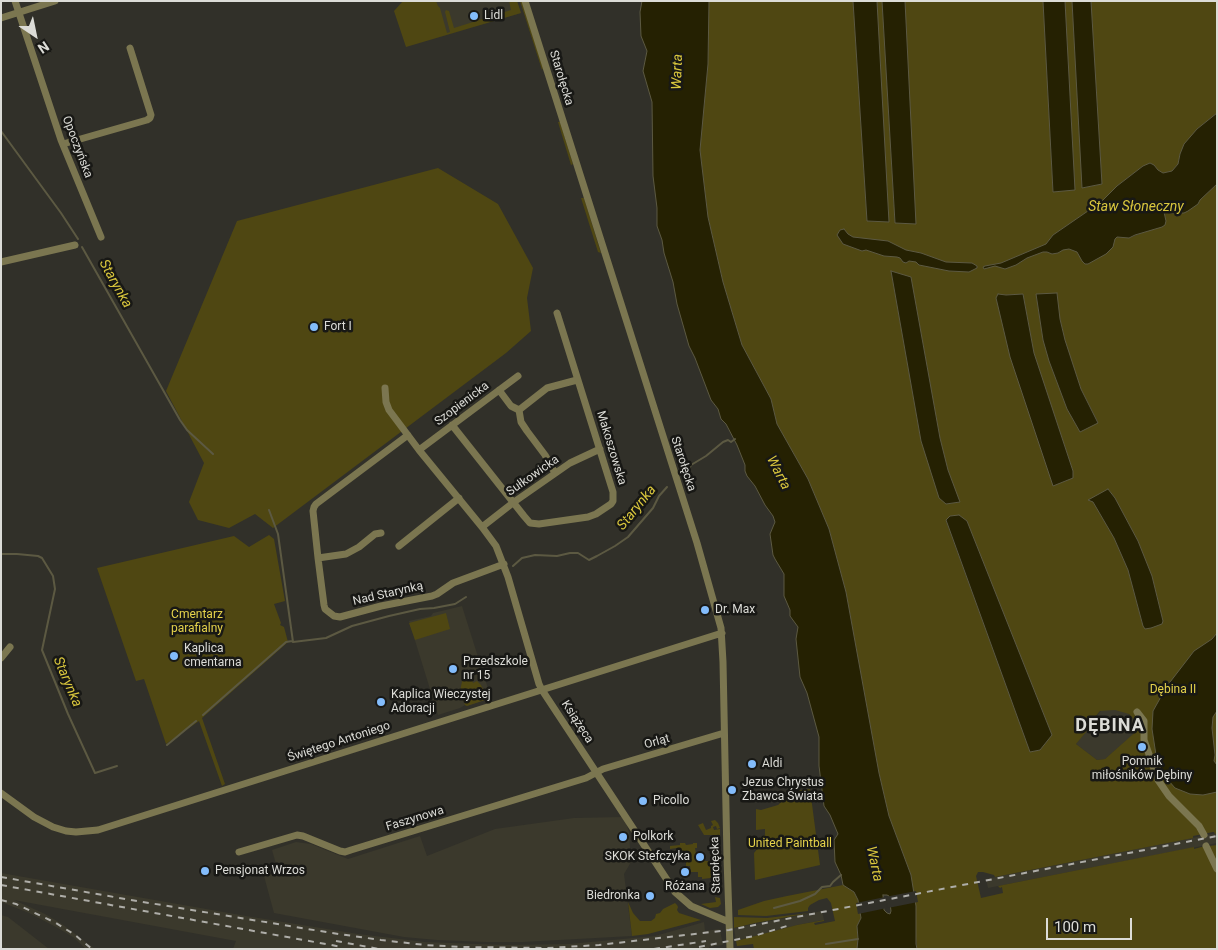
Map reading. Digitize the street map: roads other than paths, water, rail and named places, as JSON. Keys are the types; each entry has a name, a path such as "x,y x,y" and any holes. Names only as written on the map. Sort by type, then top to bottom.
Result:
{"street":[{"name":"Opoczyńska","path":"15,1 63,144 102,237"},
{"path":"1,18 55,1"},
{"name":"Starołęcka","path":"525,1 694,534 722,633 730,949"},
{"path":"63,144 150,118 151,115 130,48"},
{"path":"1,262 75,245"},
{"name":"Makoszowska","path":"452,425 527,520 534,524 588,517 611,504 613,492 557,313"},
{"name":"Szopienicka","path":"419,450 518,376"},
{"path":"519,410 547,388 577,380"},
{"name":"Książęca","path":"385,388 386,402 389,410 496,546 504,564 539,684 679,896 691,906 729,922"},
{"path":"499,390 511,406 519,410"},
{"path":"519,410 521,422 545,455 555,473"},
{"name":"Nad Starynką","path":"408,435 314,507 324,608 338,618 380,606 435,595 453,583 504,564"},
{"name":"Sułkowicka","path":"482,527 555,473 579,458 600,449"},
{"path":"399,546 459,498"},
{"path":"318,558 346,554 376,534 381,533"},
{"name":"Świętego Antoniego","path":"1,793 43,823 59,829 92,832 722,633"},
{"path":"1,658 10,646"},
{"path":"1137,712 1144,721 1144,740 1158,780 1169,796 1196,823 1204,835"},
{"name":"Orląt","path":"596,772 724,733"},
{"name":"Faszynowa","path":"240,852 297,835 342,851 351,850 502,805 586,778 596,772"},
{"path":"1206,846 1217,869"}],"water":[{"name":"Warta","path":"642,1 709,1 708,64 700,150 708,217 723,282 742,345 771,399 777,424 808,479 829,529 846,592 879,773 889,816 911,875 916,906 917,949 857,949 857,926 861,918 858,900 854,892 843,885 835,862 834,840 838,834 824,806 819,766 819,737 807,693 800,677 796,639 798,627 790,616 790,610 784,596 784,574 773,555 770,534 775,522 755,486 747,476 737,445 726,424 721,419 718,409 711,400 689,346 657,226 653,176 652,102 643,71 647,51 641,36 640,12","holes":["883,895 889,896 890,914 884,910"]},
{"path":"853,1 877,1 889,222 867,221"},
{"path":"882,1 905,1 916,224 895,223"},
{"path":"1043,1 1065,1 1075,190 1053,192"},
{"path":"1072,1 1091,1 1102,184 1082,188"},
{"name":"Staw Słoneczny","path":"1217,113 1217,184 1198,204 1188,211 1184,213 1171,213 1165,202 1165,225 1129,238 1117,237 1113,247 1106,254 1088,264 1082,261 1077,252 1069,249 1052,254 1043,252 1005,269 995,266 984,269 983,267 985,266 1001,263 1046,244 1053,235 1101,202 1117,186 1143,166 1150,163 1163,173 1172,171 1178,164 1184,144 1197,129"},
{"path":"844,229 853,237 888,241 906,250 946,262 972,263 977,268 969,272 949,271 919,265 916,262 909,261 906,263 897,257 884,256 866,250 862,251 843,244 837,235 840,230"},
{"path":"891,271 911,277 940,438 948,470 960,502 946,504 939,498 921,441"},
{"path":"1057,293 1065,340 1081,389 1098,423 1080,432 1067,409 1043,340 1036,294"},
{"path":"998,294 1023,294 1034,353 1073,471 1073,478 1053,486 1010,357 996,298"},
{"path":"1108,489 1115,498 1138,541 1152,576 1163,621 1162,624 1151,628 1145,629 1143,626 1128,570 1114,538 1093,502 1088,500"},
{"path":"959,515 967,521 1052,735 1040,750 1030,752 946,520 950,516"},
{"path":"1217,633 1217,711 1213,717 1212,728 1214,761 1217,765 1217,792 1203,795 1190,794 1175,788 1162,773 1156,755 1152,729 1153,711 1167,686 1194,651 1212,639"}],"waterway":[{"name":"Starynka","path":"1,131 78,239"},
{"name":"Starynka","path":"82,247 180,420 187,430 213,454"},
{"name":"Starynka","path":"687,473 691,465 723,442 728,440 731,442 735,439"},
{"name":"Starynka","path":"513,566 522,558 535,555 557,556 578,553 589,560 597,556 628,537 653,508 659,496 667,487"},
{"name":"Starynka","path":"269,510 278,534 293,642 326,638 352,626 420,609 455,604 466,597"},
{"name":"Starynka","path":"1,554 38,556 42,558 53,576 55,589 42,650 95,773 117,766"},
{"name":"Starynka","path":"203,715 286,642 292,641"},
{"name":"Starynka","path":"167,745 196,721"},
{"path":"774,908 800,901 815,894 822,887 830,886 841,875"},
{"path":"826,944 858,939"}],"railway":[{"path":"1,877 381,940 463,947 547,948 599,945 729,930 1217,836"},
{"path":"1,885 342,947"},
{"path":"1,900 16,904 56,923 92,949"},
{"path":"699,947 754,936 787,926"},
{"path":"336,941 379,949"},
{"path":"654,949 706,941"}],"place":[{"name":"Lidl","path":"474,16"},
{"name":"Fort I","path":"314,327"},
{"name":"Dr. Max","path":"705,610"},
{"name":"Kaplica cmentarna","path":"174,656"},
{"name":"Przedszkole nr 15","path":"453,669"},
{"name":"Kaplica Wieczystej Adoracji","path":"381,702"},
{"name":"Pomnik miłośników Dębiny","path":"1142,747"},
{"name":"Aldi","path":"752,764"},
{"name":"Jezus Chrystus Zbawca Świata","path":"732,790"},
{"name":"Picollo","path":"643,801"},
{"name":"Polkork","path":"623,837"},
{"name":"SKOK Stefczyka","path":"700,857"},
{"name":"Pensjonat Wrzos","path":"205,871"},
{"name":"Różana","path":"685,872"},
{"name":"Biedronka","path":"650,896"}],"district":[{"name":"DĘBINA","path":"1110,726"}],"park label":[{"name":"Cmentarz parafialny","path":"197,622"},
{"name":"Dębina II","path":"1173,690"},
{"name":"United Paintball","path":"790,844"}]}
